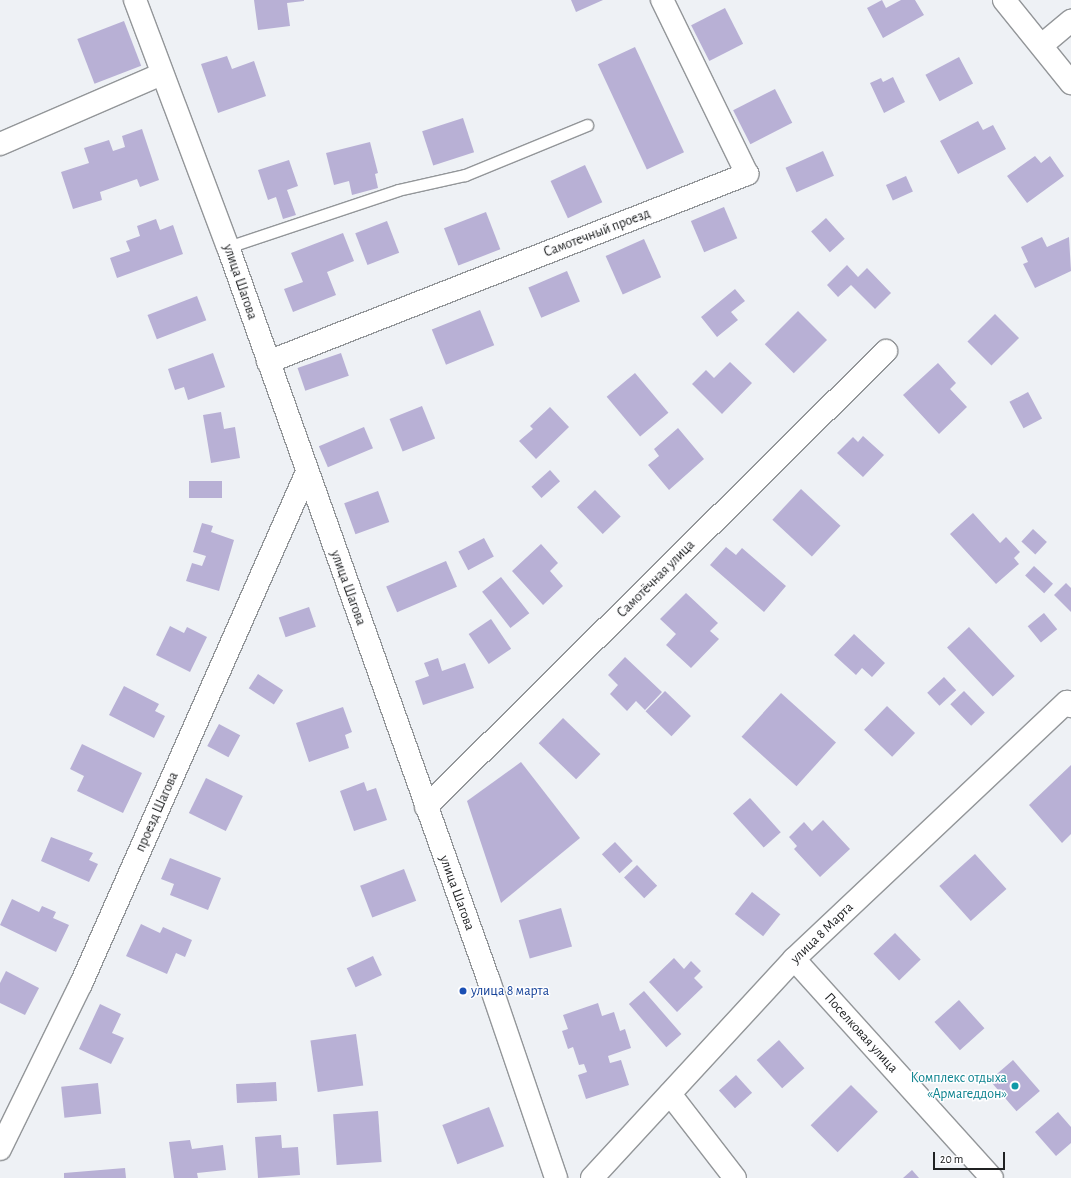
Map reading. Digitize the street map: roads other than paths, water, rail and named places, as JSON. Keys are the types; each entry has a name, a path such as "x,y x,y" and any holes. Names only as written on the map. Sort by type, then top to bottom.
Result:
{"street":[{"name":"улица Шагова","path":"135,0 228,247 556,1178"},
{"name":"Самотечный проезд","path":"268,362 747,174 662,0"},
{"path":"1004,0 1042,45 1071,83"},
{"path":"1042,45 1071,21"},
{"path":"0,144 162,74"},
{"name":"Самотёчная улица","path":"426,807 886,351"},
{"name":"проезд Шагова","path":"0,1149 81,984 307,472"},
{"name":"улица 8 Марта","path":"592,1178 794,959 1069,704"},
{"name":"Поселковая улица","path":"794,959 992,1178"},
{"path":"670,1094 735,1178"}],"lane":[{"path":"228,247 398,190 465,175 587,125"}],"place":[{"name":"улица 8 марта","path":"463,991"},
{"name":"Комплекс отдыха «Армагеддон»","path":"1015,1086"}]}
